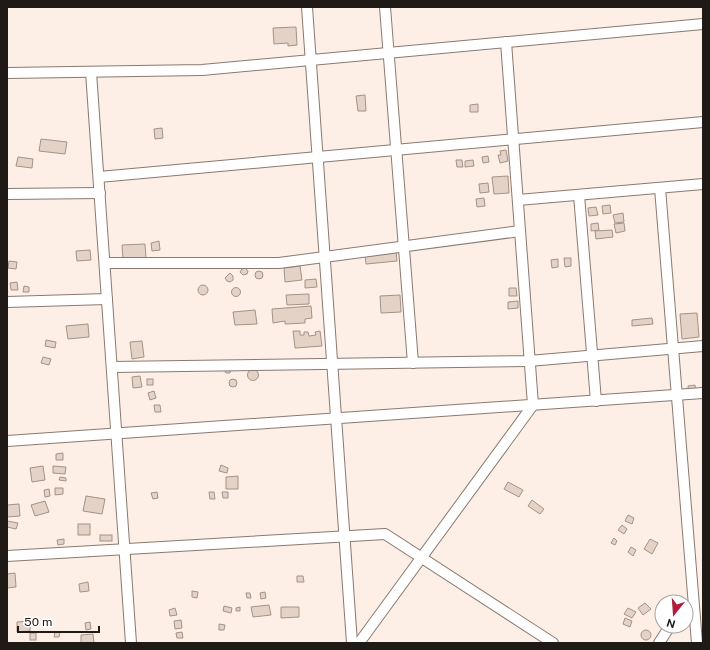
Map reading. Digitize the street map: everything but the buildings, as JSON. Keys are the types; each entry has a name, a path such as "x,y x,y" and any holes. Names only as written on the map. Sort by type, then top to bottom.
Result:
{"street":[{"path":"306,7 352,643"},
{"path":"385,7 413,362"},
{"path":"7,73 202,70 703,24"},
{"path":"359,643 533,405 506,42"},
{"path":"92,72 131,643"},
{"path":"99,176 703,122"},
{"path":"518,200 703,184"},
{"path":"660,188 697,643"},
{"path":"7,194 100,193"},
{"path":"579,195 596,401"},
{"path":"105,263 279,263 520,231"},
{"path":"7,302 107,299"},
{"path":"112,367 529,361 703,346"},
{"path":"7,441 703,393"},
{"path":"7,556 385,534 553,643"},
{"path":"659,643 665,634"}]}
